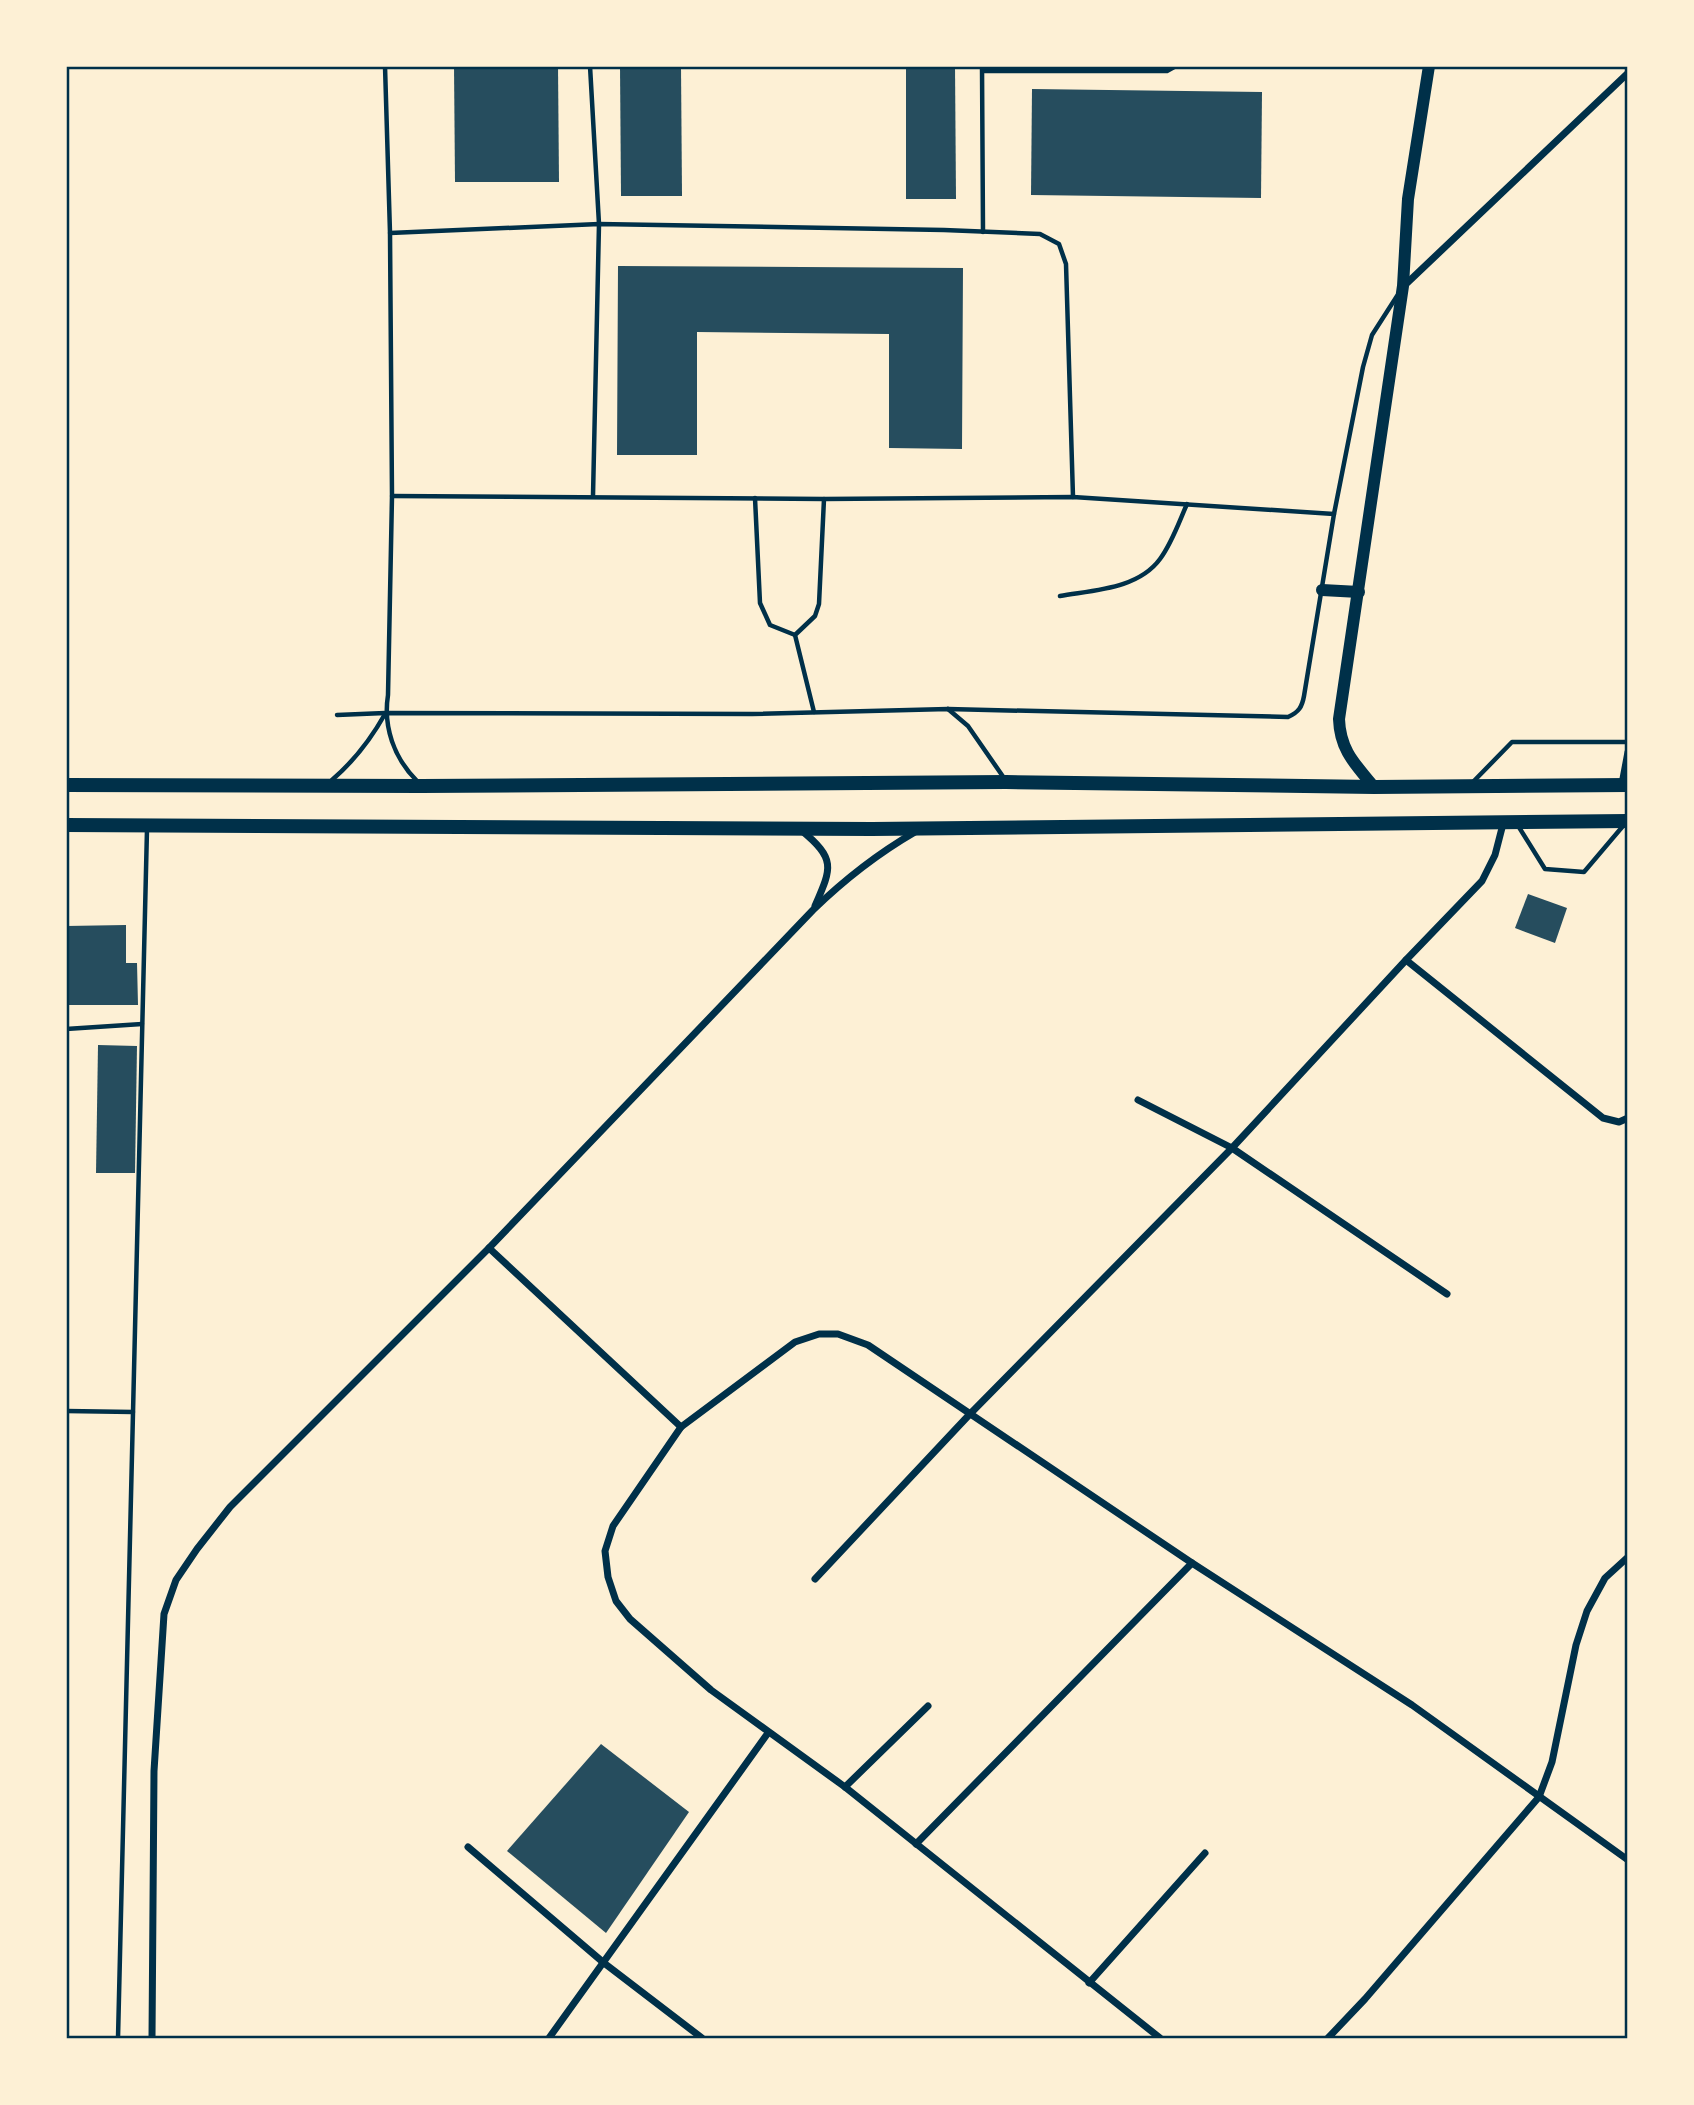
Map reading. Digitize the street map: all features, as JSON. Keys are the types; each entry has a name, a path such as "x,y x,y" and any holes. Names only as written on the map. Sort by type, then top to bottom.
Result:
{"highway":[{"path":"66,785 422,786 1006,782 1374,787 1625,785"},
{"path":"66,825 922,828 1627,821"}],"main road":[{"path":"1374,787 1344,748 1339,719 1403,286 1408,199 1429,66"},
{"path":"1322,590 1359,592"}],"street":[{"path":"1403,286 1628,73"},
{"path":"1625,785 1628,752"},
{"path":"816,1579 969,1415 1232,1148 1482,881 1510,823"},
{"path":"799,828 821,846 828,864 825,883 813,910"},
{"path":"152,2039 154,1771 164,1614 176,1580 230,1507 489,1248 813,910 864,865 922,828"},
{"path":"1406,960 1603,1118 1619,1122 1628,1118"},
{"path":"1138,1100 1232,1148 1447,1294"},
{"path":"489,1248 681,1427"},
{"path":"1160,2039 845,1787 711,1690 630,1619 616,1601 608,1577 605,1551 612,1526 681,1427 795,1342 819,1334 838,1334 868,1345 1192,1563 1412,1705 1628,1860"},
{"path":"1328,2039 1539,1797 1552,1762 1576,1645 1587,1611 1605,1578 1628,1557"},
{"path":"916,1844 1192,1563"},
{"path":"845,1787 928,1706"},
{"path":"549,2039 768,1732"},
{"path":"468,1847 604,1963 702,2039"},
{"path":"1089,1983 1205,1853"}],"lane":[{"path":"385,66 390,233 392,496 388,695 385,713 396,753 422,786"},
{"path":"590,66 599,224 593,496"},
{"path":"983,232 982,69 1167,71 1176,66"},
{"path":"390,233 599,224 1040,234 1059,244 1066,264 1073,497"},
{"path":"337,715 752,714 948,709 1288,718 1302,707 1334,514 1368,346 1380,321 1403,286"},
{"path":"392,496 824,499 1073,497 1334,514"},
{"path":"755,498 760,603 769,625 795,635"},
{"path":"795,635 814,616 819,604 824,499"},
{"path":"1060,596 1123,584 1143,575 1165,552 1187,504"},
{"path":"795,635 814,712"},
{"path":"948,709 968,726 1006,782"},
{"path":"327,785 354,759 385,713"},
{"path":"1469,786 1512,741 1628,742"},
{"path":"1510,823 1545,869 1584,872 1627,821"},
{"path":"118,2039 147,826"},
{"path":"66,1029 142,1024"},
{"path":"66,1411 133,1412"}],"building":[{"path":"454,66 558,66 559,182 455,182"},
{"path":"620,66 681,66 682,196 621,196"},
{"path":"906,66 955,66 956,199 906,199"},
{"path":"1032,89 1262,92 1261,198 1031,195"},
{"path":"618,266 963,268 962,449 889,448 889,334 697,332 697,455 617,455"},
{"path":"1528,894 1567,908 1555,943 1515,928"},
{"path":"126,925 126,963 137,963 138,1005 66,1005 66,926"},
{"path":"98,1045 137,1046 135,1173 96,1173"},
{"path":"601,1744 689,1812 606,1933 507,1851"}]}
